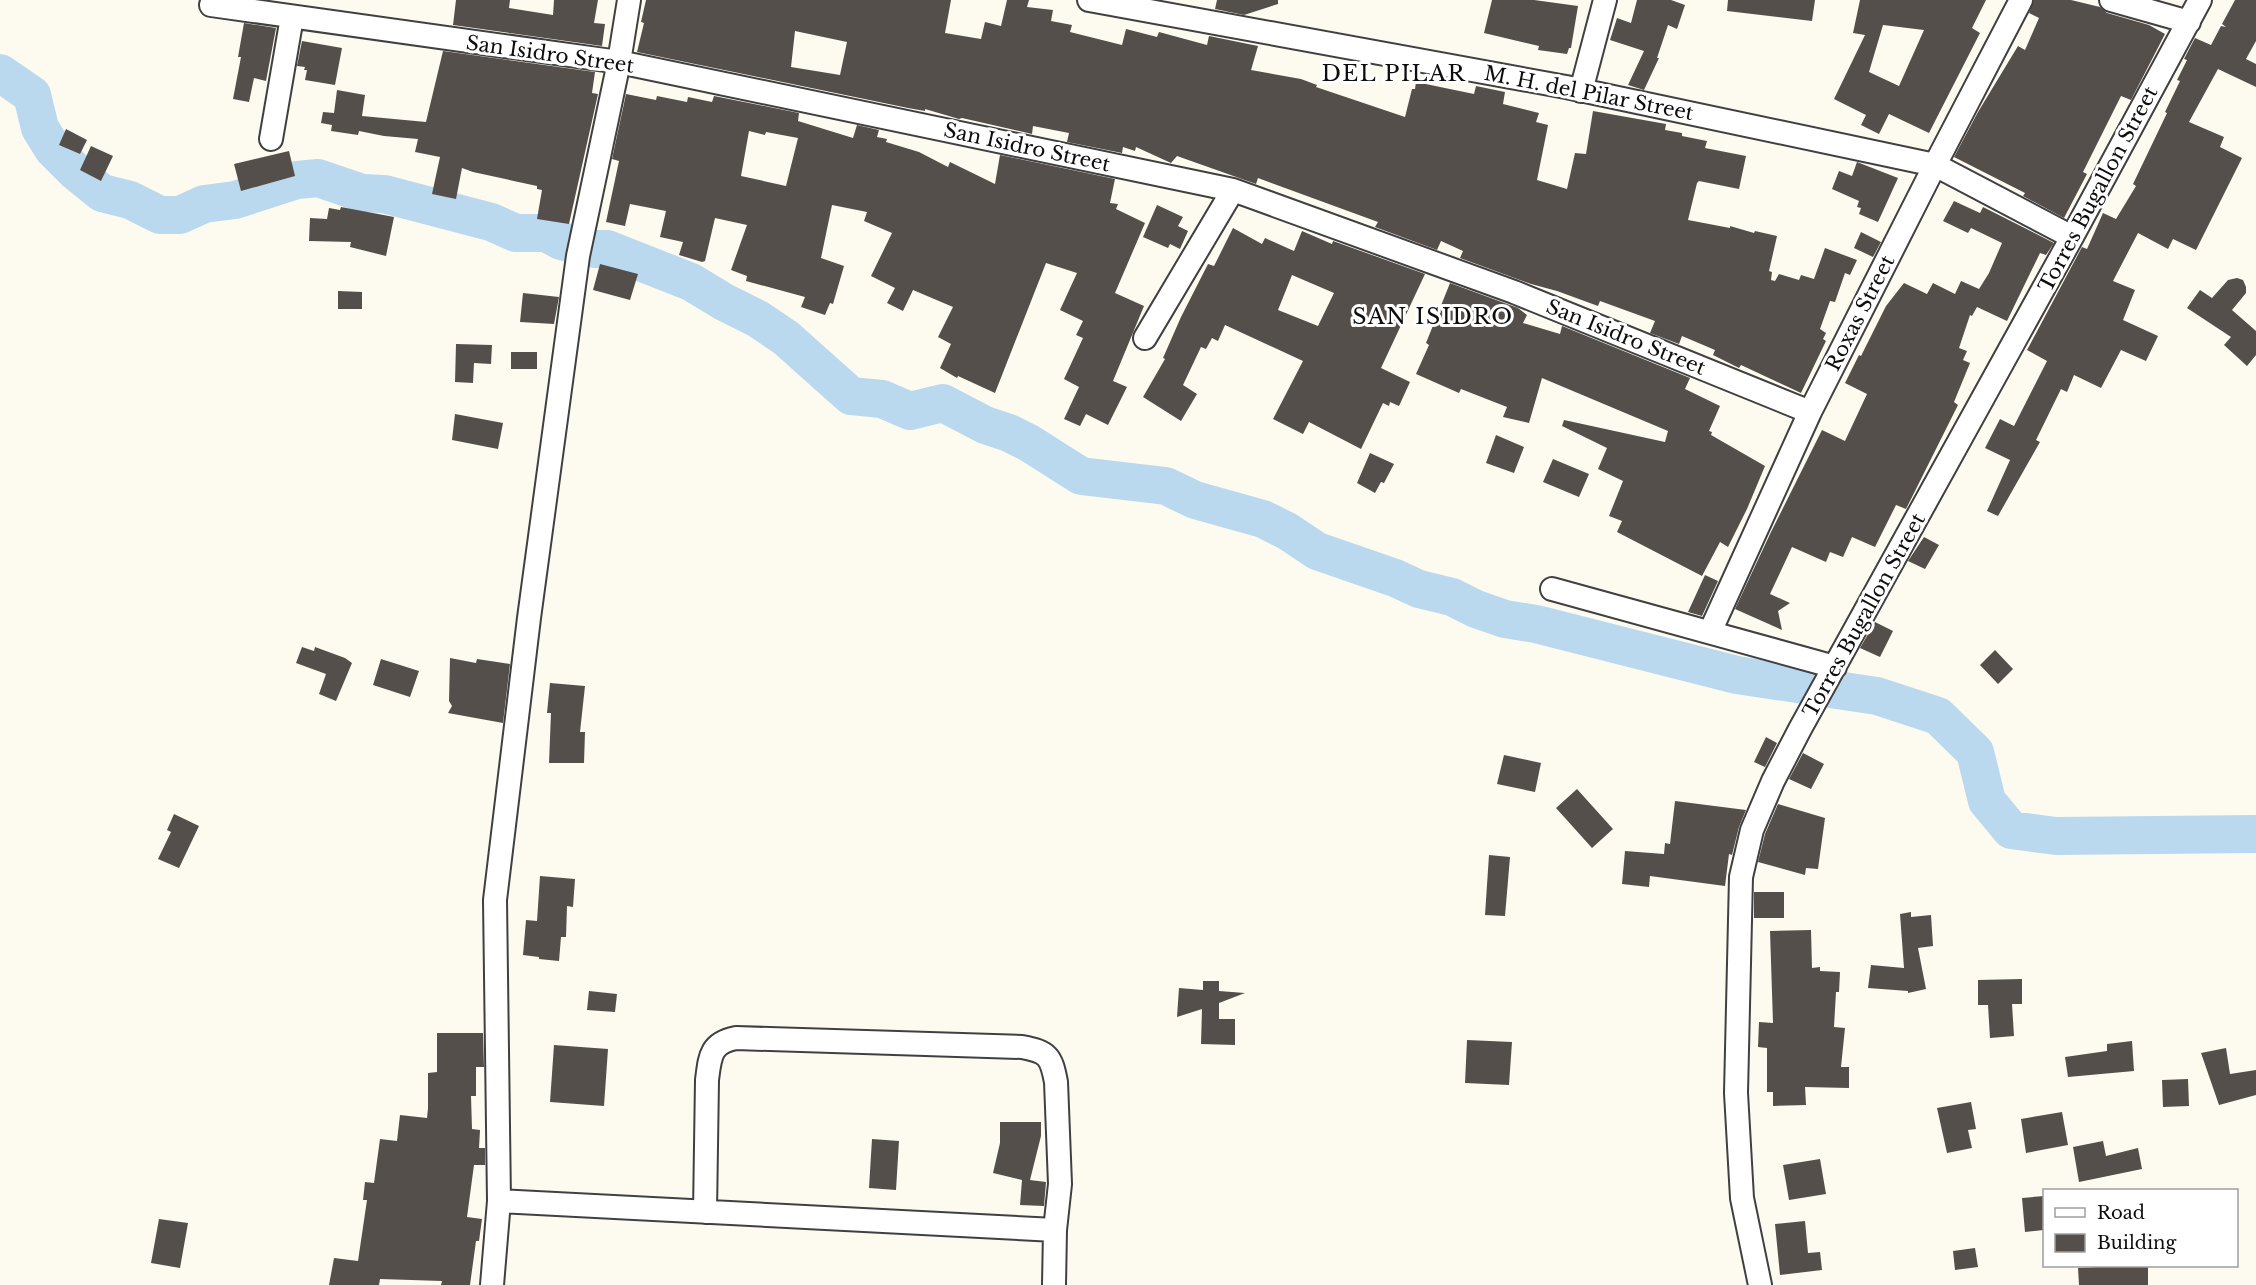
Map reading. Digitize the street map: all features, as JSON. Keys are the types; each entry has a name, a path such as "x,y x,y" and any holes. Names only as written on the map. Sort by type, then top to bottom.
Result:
{"street":[{"path":"492,1285 499,1201 495,900 531,606 578,256 619,62 629,0"},
{"name":"M. H. del Pilar Street","path":"1089,0 1581,91 1935,165 2072,237"},
{"path":"1581,91 1605,0"},
{"name":"Roxas Street","path":"1710,632 1810,412 2021,0"},
{"path":"2111,0 2188,22"},
{"name":"Torres Bugallon Street","path":"1760,1285 1742,1198 1736,1094 1741,877 1752,830 1773,781 1800,729 2200,0"},
{"name":"San Isidro Street","path":"210,5 619,62 1233,190 1514,292 1810,412"},
{"path":"271,139 292,17"},
{"path":"1145,338 1233,190"},
{"path":"1552,589 1710,632 1834,670"},
{"path":"705,1212 707,1080 715,1047 723,1040 736,1038 1022,1047 1040,1050 1047,1055 1054,1074 1060,1184 1055,1230 1054,1285"},
{"path":"499,1201 1055,1230"}],"building":[{"path":"456,0 510,0 509,8 553,15 554,0 598,0 594,23 605,24 602,46 453,25"},
{"path":"646,0 951,0 945,33 981,39 985,22 1001,26 1007,0 1029,0 1027,7 1053,10 1051,21 1072,25 1070,32 1122,45 1126,29 1157,37 1159,32 1207,45 1209,36 1258,46 1251,70 1301,79 1317,85 1316,87 1405,117 1416,82 1474,94 1476,86 1505,92 1503,104 1539,113 1536,122 1548,125 1537,180 1567,189 1575,153 1586,154 1593,111 1666,124 1665,130 1707,141 1705,148 1746,156 1739,189 1699,181 1697,183 1688,220 1777,236 1769,271 1772,272 1771,280 1775,281 1779,274 1799,280 1801,275 1814,279 1825,248 1857,260 1850,275 1845,273 1835,302 1830,301 1820,329 1826,333 1823,339 1826,341 1801,393 1741,365 1739,368 1713,355 1715,350 1682,336 1679,344 1650,333 1655,321 1600,301 1598,306 1531,284 1460,258 1463,251 1441,241 1437,250 1375,227 1378,222 1258,178 1256,184 1177,156 1171,163 1136,147 1135,151 1123,147 1122,153 1067,142 1069,133 1033,126 1032,134 959,119 925,109 925,111 908,108 637,52 644,23 641,22","holes":["795,31 847,42 840,75 791,67"]},
{"path":"1217,0 1278,0 1278,4 1244,15 1215,9"},
{"path":"1492,0 1534,0 1578,6 1571,48 1567,54 1538,50 1539,46 1484,33"},
{"path":"1637,0 1671,0 1685,5 1677,29 1668,25 1657,58 1659,58 1644,90 1628,85 1644,51 1610,40 1617,18 1631,23"},
{"path":"1728,0 1815,0 1812,21 1727,11"},
{"path":"1860,0 1986,0 1972,28 1980,33 1929,133 1889,114 1879,134 1861,125 1866,115 1834,99 1865,35 1853,33","holes":["1883,25 1924,30 1899,86 1869,72"]},
{"path":"2034,0 2071,0 2100,7 2107,13 2149,25 2165,34 2131,100 2121,96 2083,172 2087,174 2064,218 2023,196 2025,193 1954,157 2018,46 2025,50 2039,18 2029,13"},
{"path":"2235,0 2256,0 2256,41 2246,59 2256,64 2256,87 2218,69 2189,122 2224,137 2220,147 2242,158 2196,250 2173,239 2168,249 2138,233 2113,281 2135,290 2123,320 2158,336 2146,361 2121,350 2101,388 2074,375 2067,392 2061,389 2036,440 2040,442 1998,516 1987,511 2010,460 1985,448 2000,419 2014,426 2047,361 2027,350 2082,247 2087,249 2103,213 2116,219 2136,186 2133,184 2167,113 2165,112 2180,81 2177,80 2187,60 2184,59 2195,38 2211,45 2221,26 2226,27 2222,24"},
{"path":"244,23 276,28 266,81 254,78 249,102 233,99 241,57 238,57"},
{"path":"302,41 342,48 335,85 305,80 307,70 304,70 305,67 297,66"},
{"path":"443,51 595,72 592,93 598,94 569,224 537,219 542,190 537,189 537,186 462,168 456,199 432,194 440,157 415,152 418,139 359,131 358,135 331,131 332,125 321,123 323,112 334,113 337,90 365,95 362,116 426,122"},
{"path":"626,94 656,100 657,96 687,102 688,97 712,102 714,96 799,113 798,121 853,138 857,125 879,130 877,137 887,139 886,142 919,152 948,167 950,162 995,184 1000,155 1115,179 1110,203 1118,204 1116,209 1145,223 1115,293 1144,306 1113,381 1127,387 1108,425 1086,414 1080,426 1064,419 1079,387 1064,379 1083,338 1076,335 1083,321 1060,310 1077,273 1046,263 995,393 958,376 957,378 940,368 951,344 938,337 953,307 913,290 903,311 887,303 895,288 871,276 892,233 864,221 867,212 832,205 821,258 844,266 833,304 830,303 825,315 801,307 805,297 746,281 747,276 731,270 747,225 715,218 705,261 702,262 679,255 683,242 660,237 666,211 630,204 625,226 606,222 619,161 612,159","holes":["749,131 765,135 766,132 798,138 786,186 741,176"]},
{"path":"66,129 87,140 80,154 59,145"},
{"path":"91,146 113,156 101,181 80,170"},
{"path":"289,151 295,176 241,191 234,164"},
{"path":"1857,162 1898,178 1878,222 1859,214 1861,208 1857,207 1859,201 1832,189 1839,171 1852,176"},
{"path":"1954,201 1980,213 1983,207 2054,243 2046,255 2040,253 2007,321 1977,307 1972,316 1970,315 1959,348 1967,351 1963,360 1970,363 1954,402 1958,405 1906,509 1896,505 1875,547 1852,537 1843,557 1830,552 1826,562 1792,547 1770,594 1790,603 1778,611 1782,630 1735,609 1822,430 1845,441 1867,394 1845,383 1886,306 1904,283 1927,294 1933,283 1955,294 1961,281 1979,289 1989,273 2002,243 1971,228 1968,233 1943,221"},
{"path":"1157,205 1183,217 1178,226 1188,231 1180,249 1170,244 1168,248 1143,237"},
{"path":"341,207 394,217 386,256 350,247 351,242 309,241 310,218 327,219 329,208 340,210"},
{"path":"1233,228 1262,244 1265,238 1294,251 1302,231 1332,244 1333,241 1425,274 1381,368 1410,382 1399,406 1390,402 1389,406 1383,403 1361,449 1309,422 1303,434 1273,419 1303,361 1225,325 1218,341 1212,338 1206,349 1201,347 1183,385 1197,394 1181,421 1143,397 1165,359 1163,358 1181,317 1208,264 1214,266","holes":["1292,275 1334,293 1318,326 1278,310"]},
{"path":"1861,232 1881,242 1873,257 1854,248"},
{"path":"600,264 638,274 630,300 593,290"},
{"path":"2237,278 2243,280 2246,293 2232,310 2256,331 2256,355 2247,366 2224,345 2231,337 2187,308 2200,290 2212,298 2228,280"},
{"path":"1450,283 1518,308 1527,315 1523,323 1560,334 1562,326 1690,378 1685,389 1720,406 1709,431 1712,432 1711,435 1765,466 1728,547 1720,542 1702,576 1617,532 1622,521 1609,516 1623,481 1598,469 1607,448 1562,426 1564,420 1665,442 1668,431 1542,378 1529,423 1503,417 1507,407 1461,389 1459,393 1416,374 1429,345 1426,343"},
{"path":"338,291 362,292 362,309 338,309"},
{"path":"523,293 559,297 554,324 520,322"},
{"path":"456,344 492,345 491,364 474,363 473,383 455,382"},
{"path":"511,352 537,352 537,369 511,369"},
{"path":"455,414 503,423 498,449 452,440"},
{"path":"1496,435 1524,447 1514,473 1486,463"},
{"path":"1370,453 1394,464 1384,483 1381,482 1375,493 1357,483"},
{"path":"1553,459 1589,474 1579,497 1543,482"},
{"path":"1924,537 1939,545 1925,569 1908,561"},
{"path":"1705,575 1718,581 1702,616 1688,612"},
{"path":"1875,622 1893,631 1880,657 1860,648"},
{"path":"302,647 314,651 315,647 345,658 352,663 336,701 319,694 326,674 296,663"},
{"path":"1995,650 2013,669 1998,684 1980,665"},
{"path":"450,658 476,663 477,659 510,664 503,723 448,713 452,706 449,701"},
{"path":"381,659 419,671 410,697 373,685"},
{"path":"550,683 585,686 580,732 585,732 584,763 549,763 551,713 547,713"},
{"path":"1766,737 1777,743 1765,767 1754,762"},
{"path":"1803,753 1824,764 1811,789 1789,779"},
{"path":"1504,755 1541,763 1535,792 1497,784"},
{"path":"1577,789 1613,829 1592,848 1556,808"},
{"path":"1675,801 1746,810 1732,855 1729,854 1725,886 1650,876 1649,887 1622,884 1625,851 1664,854 1665,843 1670,844"},
{"path":"1778,804 1825,818 1818,869 1806,868 1805,875 1758,862 1765,834"},
{"path":"174,814 199,826 179,868 158,859 171,832 167,830"},
{"path":"1489,855 1510,857 1505,916 1485,915"},
{"path":"540,876 575,879 573,907 567,906 566,937 561,937 559,961 523,955 526,920 537,921"},
{"path":"1754,892 1784,892 1784,918 1754,918"},
{"path":"1911,912 1911,917 1931,915 1933,946 1918,948 1926,989 1908,993 1908,991 1868,988 1871,965 1904,968 1900,914"},
{"path":"1811,930 1812,968 1820,967 1820,971 1840,972 1839,992 1836,992 1834,1027 1845,1028 1841,1067 1849,1067 1849,1088 1805,1087 1806,1105 1773,1106 1773,1092 1767,1092 1767,1048 1758,1047 1759,1022 1773,1023 1770,931"},
{"path":"2022,979 2022,1004 2012,1004 2014,1036 1990,1038 1988,1005 1978,1005 1978,980"},
{"path":"1203,981 1219,981 1219,991 1245,993 1219,1003 1219,1019 1235,1019 1235,1045 1201,1044 1202,1009 1177,1017 1179,988 1203,990"},
{"path":"589,991 617,994 615,1012 587,1010"},
{"path":"437,1033 483,1033 484,1067 476,1067 476,1096 471,1096 472,1129 480,1130 479,1148 485,1148 485,1165 474,1165 467,1217 482,1219 479,1241 476,1241 470,1285 441,1285 442,1281 380,1279 379,1285 329,1285 334,1258 358,1261 367,1200 363,1200 365,1182 374,1183 380,1139 397,1141 400,1115 427,1118 428,1073 437,1072"},
{"path":"1467,1040 1512,1042 1509,1085 1465,1083"},
{"path":"2132,1041 2134,1071 2068,1077 2065,1057 2107,1051 2107,1044"},
{"path":"554,1045 608,1049 604,1106 550,1102"},
{"path":"2226,1048 2230,1074 2256,1070 2256,1095 2219,1105 2201,1053"},
{"path":"2188,1079 2189,1106 2163,1107 2162,1080"},
{"path":"1971,1102 1976,1129 1968,1130 1972,1148 1947,1153 1937,1108"},
{"path":"2062,1112 2068,1145 2026,1153 2021,1119"},
{"path":"1000,1122 1041,1122 1041,1136 1030,1180 1046,1182 1044,1206 1020,1205 1022,1180 993,1173 1000,1143"},
{"path":"872,1139 899,1141 896,1190 869,1188"},
{"path":"2103,1141 2106,1156 2138,1148 2142,1169 2079,1182 2073,1147"},
{"path":"1820,1159 1826,1194 1789,1200 1783,1165"},
{"path":"2043,1196 2043,1230 2025,1232 2022,1198"},
{"path":"159,1219 188,1223 180,1268 151,1263"},
{"path":"1805,1221 1808,1253 1820,1252 1822,1270 1780,1275 1775,1224"},
{"path":"1975,1248 1978,1267 1955,1270 1953,1251"},
{"path":"2148,1267 2148,1285 2079,1285 2078,1268"}],"waterway":[{"path":"0,73 32,95 40,128 53,149 76,172 102,193 130,200 160,215 180,215 204,204 235,200 297,180 318,178 362,193 384,194 491,222 516,233 546,233 561,241 595,249 607,249 691,282 758,319 786,338 851,396 882,399 910,411 943,403 985,425 1029,443 1081,476 1166,486 1195,500 1263,519 1287,531 1317,551 1395,578 1419,589 1452,597 1476,609 1505,619 1536,624 1737,675 1877,696 1938,716 1975,752 1987,801 2011,830 2056,836 2256,834"}],"district":[{"name":"DEL PILAR","path":"1394,73"},
{"name":"SAN ISIDRO","path":"1433,316"}]}
